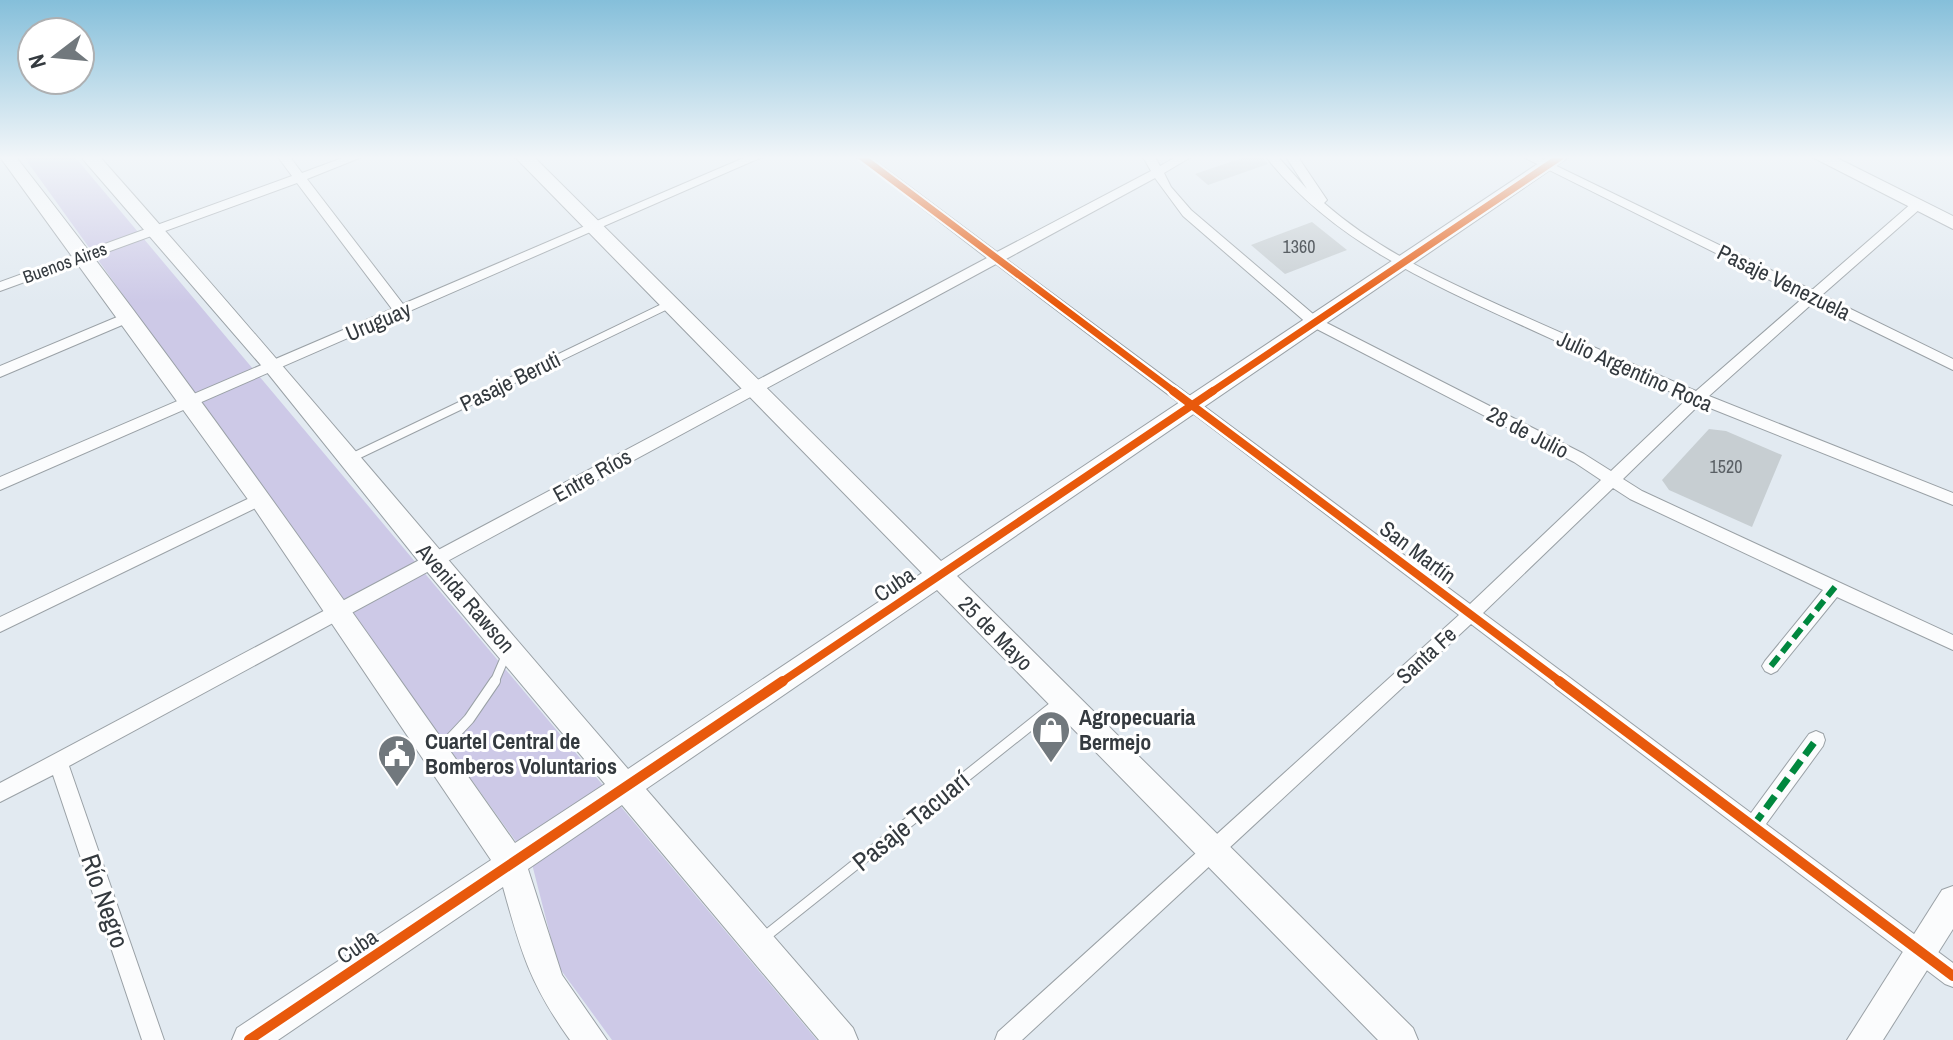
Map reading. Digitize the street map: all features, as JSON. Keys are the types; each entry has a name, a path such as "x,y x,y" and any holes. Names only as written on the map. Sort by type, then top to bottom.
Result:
{"street":[{"path":"45,206 260,499 511,863 547,977 590,1040"},
{"name":"Avenida Rawson","path":"131,206 274,366 433,561 841,1040"},
{"name":"Buenos Aires","path":"0,287 224,206"},
{"path":"320,206 401,311"},
{"name":"25 de Mayo","path":"573,206 1401,1040"},
{"name":"Uruguay","path":"0,484 644,206"},
{"name":"San Martín","path":"927,206 1953,976"},
{"name":"Entre Ríos","path":"0,793 996,257 1084,206"},
{"name":"28 de Julio","path":"1182,206 1314,322 1579,458 1636,495 1953,643"},
{"name":"Julio Argentino Roca","path":"1319,206 1402,264 1696,399 1953,499"},
{"name":"Julio Argentino Roca","path":"1324,206 1330,215"},
{"name":"Cuba","path":"249,1040 1402,264 1482,206"},
{"name":"Pasaje Venezuela","path":"1635,206 1953,365"},
{"name":"Santa Fe","path":"1006,1040 1471,614 1696,399 1916,206"},
{"path":"1918,206 1953,223"},
{"path":"0,372 129,317"},
{"path":"0,625 260,499"},
{"path":"1771,666 1835,587"},
{"path":"1753,826 1816,740"},
{"name":"Río Negro","path":"58,762 153,1040"},
{"path":"1864,1040 1953,901"}],"lane":[{"name":"Pasaje Beruti","path":"351,458 670,304"},
{"path":"435,754 462,728 500,676 509,647"},
{"name":"Pasaje Tacuarí","path":"758,942 1063,699"}],"shaded area":[{"path":"59,206 116,206 817,1040 612,1040 558,966 532,864"}],"building":[{"path":"1312,222 1347,250 1285,274 1251,245"},
{"path":"1709,429 1726,431 1782,455 1752,527 1669,490 1662,480"}],"marked path":[{"path":"1771,666 1835,587"},
{"path":"1753,826 1816,740"}],"cycle path":[{"path":"927,206 1953,976"},
{"path":"249,1040 1488,206"}],"place":[{"name":"Agropecuaria Bermejo","path":"1051,764"},
{"name":"Cuartel Central de Bomberos Voluntarios","path":"397,788"}]}
